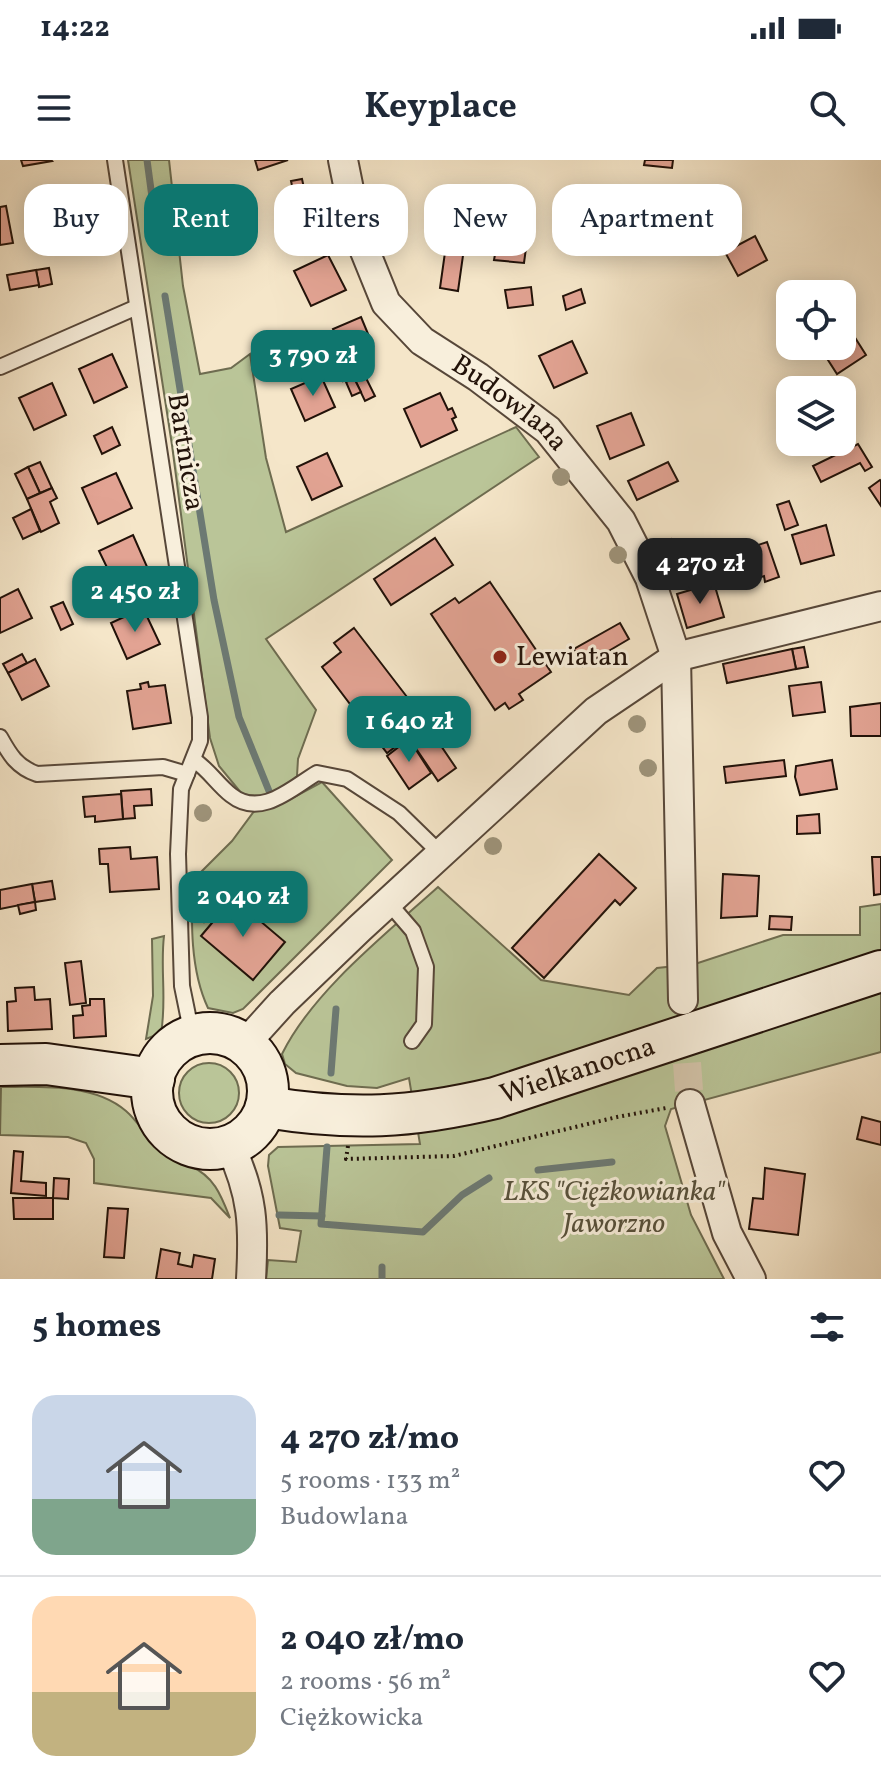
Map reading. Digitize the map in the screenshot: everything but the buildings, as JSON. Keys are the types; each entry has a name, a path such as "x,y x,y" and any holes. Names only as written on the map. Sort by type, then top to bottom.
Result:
{"street":[{"name":"Budowlana","path":"343,160 358,234 386,303 422,341 478,377 548,430 621,521 650,578 676,657 683,1000"},
{"path":"244,1045 282,1003 388,902 596,711 676,657 881,606"},
{"name":"Wielkanocna","path":"266,1107 358,1118 445,1110 495,1098 881,971"},
{"path":"192,1035 226,1036 244,1045 256,1056 265,1073 268,1090 266,1107 258,1124 246,1137 230,1146 214,1149 197,1148 168,1132 153,1103 154,1079 169,1051 192,1035"},
{"path":"0,1065 46,1064 154,1079"},
{"path":"690,1104 727,1233 751,1279"},
{"path":"230,1146 245,1178 251,1204 251,1279"}],"lane":[{"name":"Bartnicza","path":"115,160 200,717 200,741 181,789 178,854 182,986 192,1035"},
{"path":"0,367 137,307"},
{"path":"0,737 12,759 22,768 37,774 163,767 187,774"},
{"path":"194,760 208,769 233,797 256,804 281,798 317,773 347,779 399,813 440,853"},
{"path":"388,902 413,931 426,967 424,1024 412,1041"}],"path":[{"path":"348,1140 346,1159 454,1156 617,1117 690,1104"}],"green space":[{"path":"128,160 169,160 172,184 144,184 144,256 180,256 200,374 231,368 250,354 266,458 286,532 516,427 539,457 266,639 316,710 298,759 297,776 278,791 259,796 242,794 219,766 210,738 172,445"},
{"path":"322,782 392,860 243,1009 233,1013 208,1008 195,962 193,880 232,841 255,810 283,803"},
{"name":"LKS \"Ciężkowianka\" Jaworzno","path":"438,887 541,980 629,995 657,968 695,964 783,935 860,935 860,907 881,904 881,1052 671,1109 665,1126 691,1215 724,1279 266,1279 268,1260 296,1262 301,1231 280,1228 268,1166 269,1155 278,1147 420,1144 409,1078 377,1088 347,1086 296,1073 285,1064 282,1054 312,1008 352,964"},
{"path":"164,936 161,1033 146,1039 153,996 152,939"},
{"path":"209,1063 220,1065 230,1072 237,1082 237,1104 230,1114 220,1121 209,1123 198,1121 188,1114 181,1104 179,1093 181,1082 188,1072 198,1065"},
{"path":"1,1087 66,1088 99,1095 113,1102 131,1116 163,1152 205,1175 220,1194 230,1218 211,1198 94,1183 94,1159 86,1143 68,1137 0,1135"}],"waterway":[{"path":"147,160 150,184"},
{"path":"165,296 214,600 239,717 269,791"},
{"path":"331,1073 336,1009"},
{"path":"327,1147 321,1224 423,1232 462,1195 489,1178"},
{"path":"538,1170 612,1162"},
{"path":"279,1215 322,1216"},
{"path":"382,1267 382,1279"}],"tunnel":[{"path":"684,1021 690,1104"}],"place":[{"name":"Lewiatan","path":"500,657"}]}
